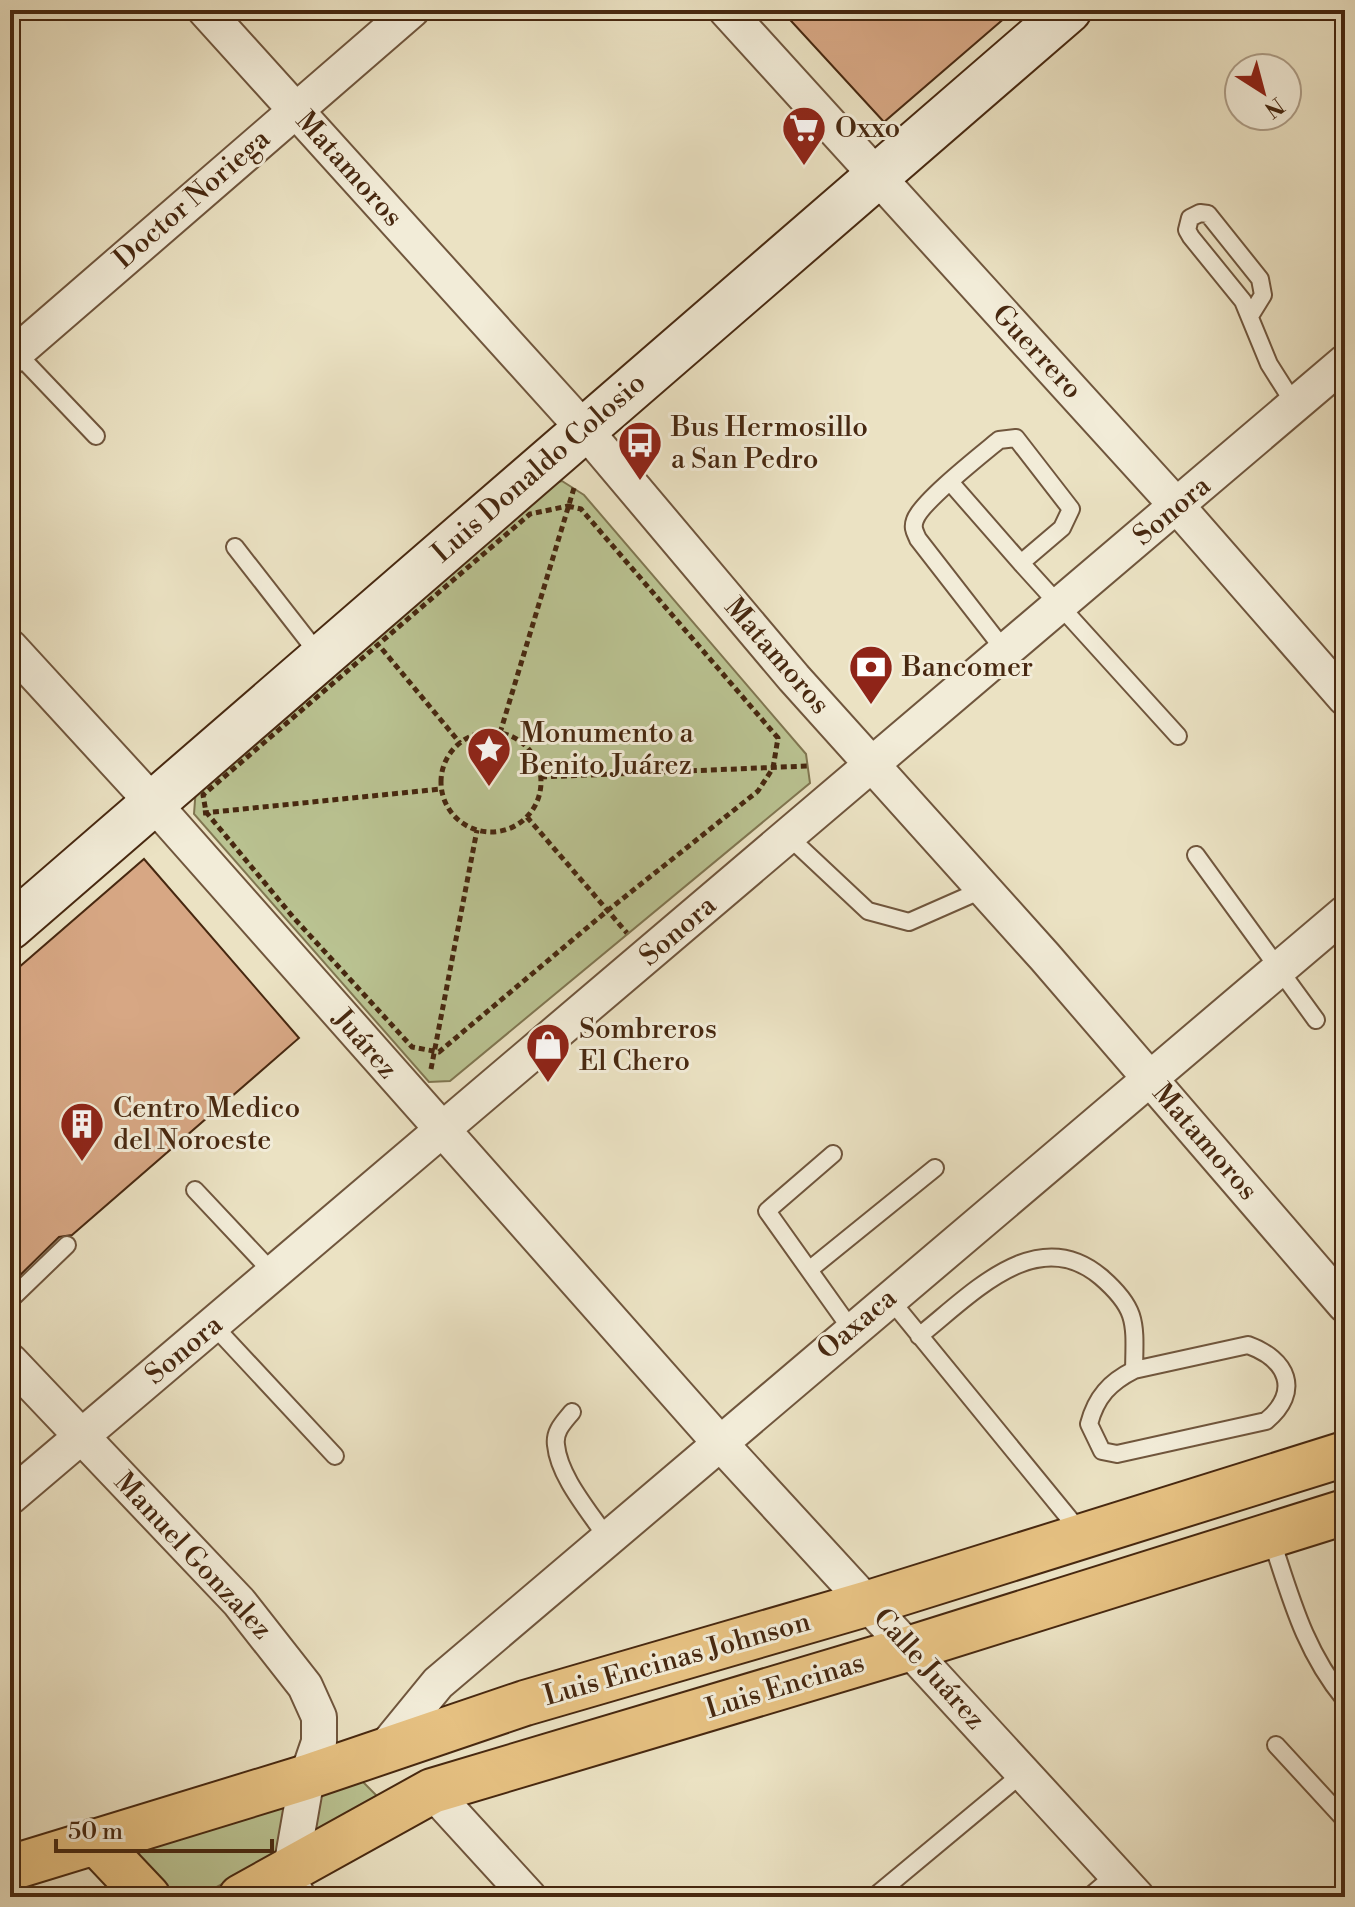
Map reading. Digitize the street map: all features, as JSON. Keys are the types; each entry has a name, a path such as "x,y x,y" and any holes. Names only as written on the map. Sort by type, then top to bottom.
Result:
{"main road":[{"name":"Luis Donaldo Colosio","path":"10,927 175,809 321,657 876,178 1058,13"},
{"name":"Luis Encinas Johnson","path":"10,1868 307,1777 384,1749 685,1654 869,1603 1345,1454"},
{"name":"Luis Encinas","path":"241,1897 300,1883 432,1791 911,1648 1345,1512"},
{"path":"95,1841 148,1897"}],"street":[{"name":"Matamoros","path":"205,10 584,429 871,764 984,889 1345,1305"},
{"name":"Doctor Noriega","path":"12,352 412,10"},
{"name":"Guerrero","path":"726,10 1177,506 1345,698"},
{"name":"Sonora","path":"14,1487 82,1437 1345,362"},
{"name":"Juárez","path":"10,647 175,809 442,1132 719,1442"},
{"name":"Oaxaca","path":"384,1749 438,1683 851,1329 1345,913"},
{"name":"Manuel Gonzalez","path":"10,1361 239,1602 305,1686 319,1717 319,1742 307,1777 300,1883"},
{"name":"Calle Juárez","path":"719,1442 1126,1886"},
{"path":"432,1791 529,1897"}],"lane":[{"path":"1250,316 1263,295 1260,279 1208,214 1200,213 1190,218 1187,230 1243,301 1269,364 1295,405"},
{"path":"12,352 96,436"},
{"path":"1005,651 918,539 913,527 916,517 999,440 1016,438 1071,509 1062,528 1021,563"},
{"path":"951,483 1178,736"},
{"path":"235,547 321,657"},
{"path":"788,836 868,911 909,922 984,889"},
{"path":"1196,855 1316,1020"},
{"path":"833,1154 767,1211 851,1329"},
{"path":"809,1270 935,1168"},
{"path":"195,1190 274,1274"},
{"path":"10,1300 67,1245"},
{"path":"919,1336 1002,1271 1043,1256 1068,1258 1087,1265 1129,1305 1135,1317 1134,1370"},
{"path":"888,1298 1083,1535"},
{"path":"213,1325 335,1456"},
{"path":"1248,1345 1273,1357 1286,1375 1278,1412 1266,1421 1117,1454 1102,1451 1089,1424 1092,1410 1111,1381 1134,1370 1248,1345"},
{"path":"572,1412 559,1428 555,1443 568,1475 607,1538"},
{"path":"1271,1537 1297,1617 1320,1669 1345,1700"},
{"path":"1276,1745 1345,1820"},
{"path":"874,1897 1023,1773"},
{"path":"1089,1897 1126,1886"}],"path":[{"path":"500,733 574,488"},
{"path":"568,506 581,509 778,738 773,768 758,791 607,911 439,1052 412,1047 293,917 206,812 203,795 379,645 530,514 568,506"},
{"path":"374,639 460,743"},
{"path":"500,733 528,748 537,761 541,777 536,805 527,817 504,831 477,830 453,815 441,789 444,763 460,743 473,736 500,733"},
{"path":"541,777 807,766"},
{"path":"175,809 206,812 441,789"},
{"path":"527,817 627,934"},
{"path":"429,1082 477,830"}],"green space":[{"path":"562,481 584,495 806,754 810,783 450,1081 429,1082 194,814 196,787 540,487"},
{"path":"352,1771 380,1799 198,1897 165,1897 119,1854"}],"building":[{"path":"781,10 1014,10 884,122"},
{"name":"Centro Medico del Noroeste","path":"144,859 299,1038 72,1235 59,1237 10,1285 10,975"}],"place":[{"name":"Oxxo","path":"804,167"},
{"name":"Bus Hermosillo a San Pedro","path":"640,482"},
{"name":"Bancomer","path":"871,706"},
{"name":"Monumento a Benito Juárez","path":"489,788"},
{"name":"Sombreros El Chero","path":"548,1084"},
{"name":"Centro Medico del Noroeste","path":"82,1163"}]}
